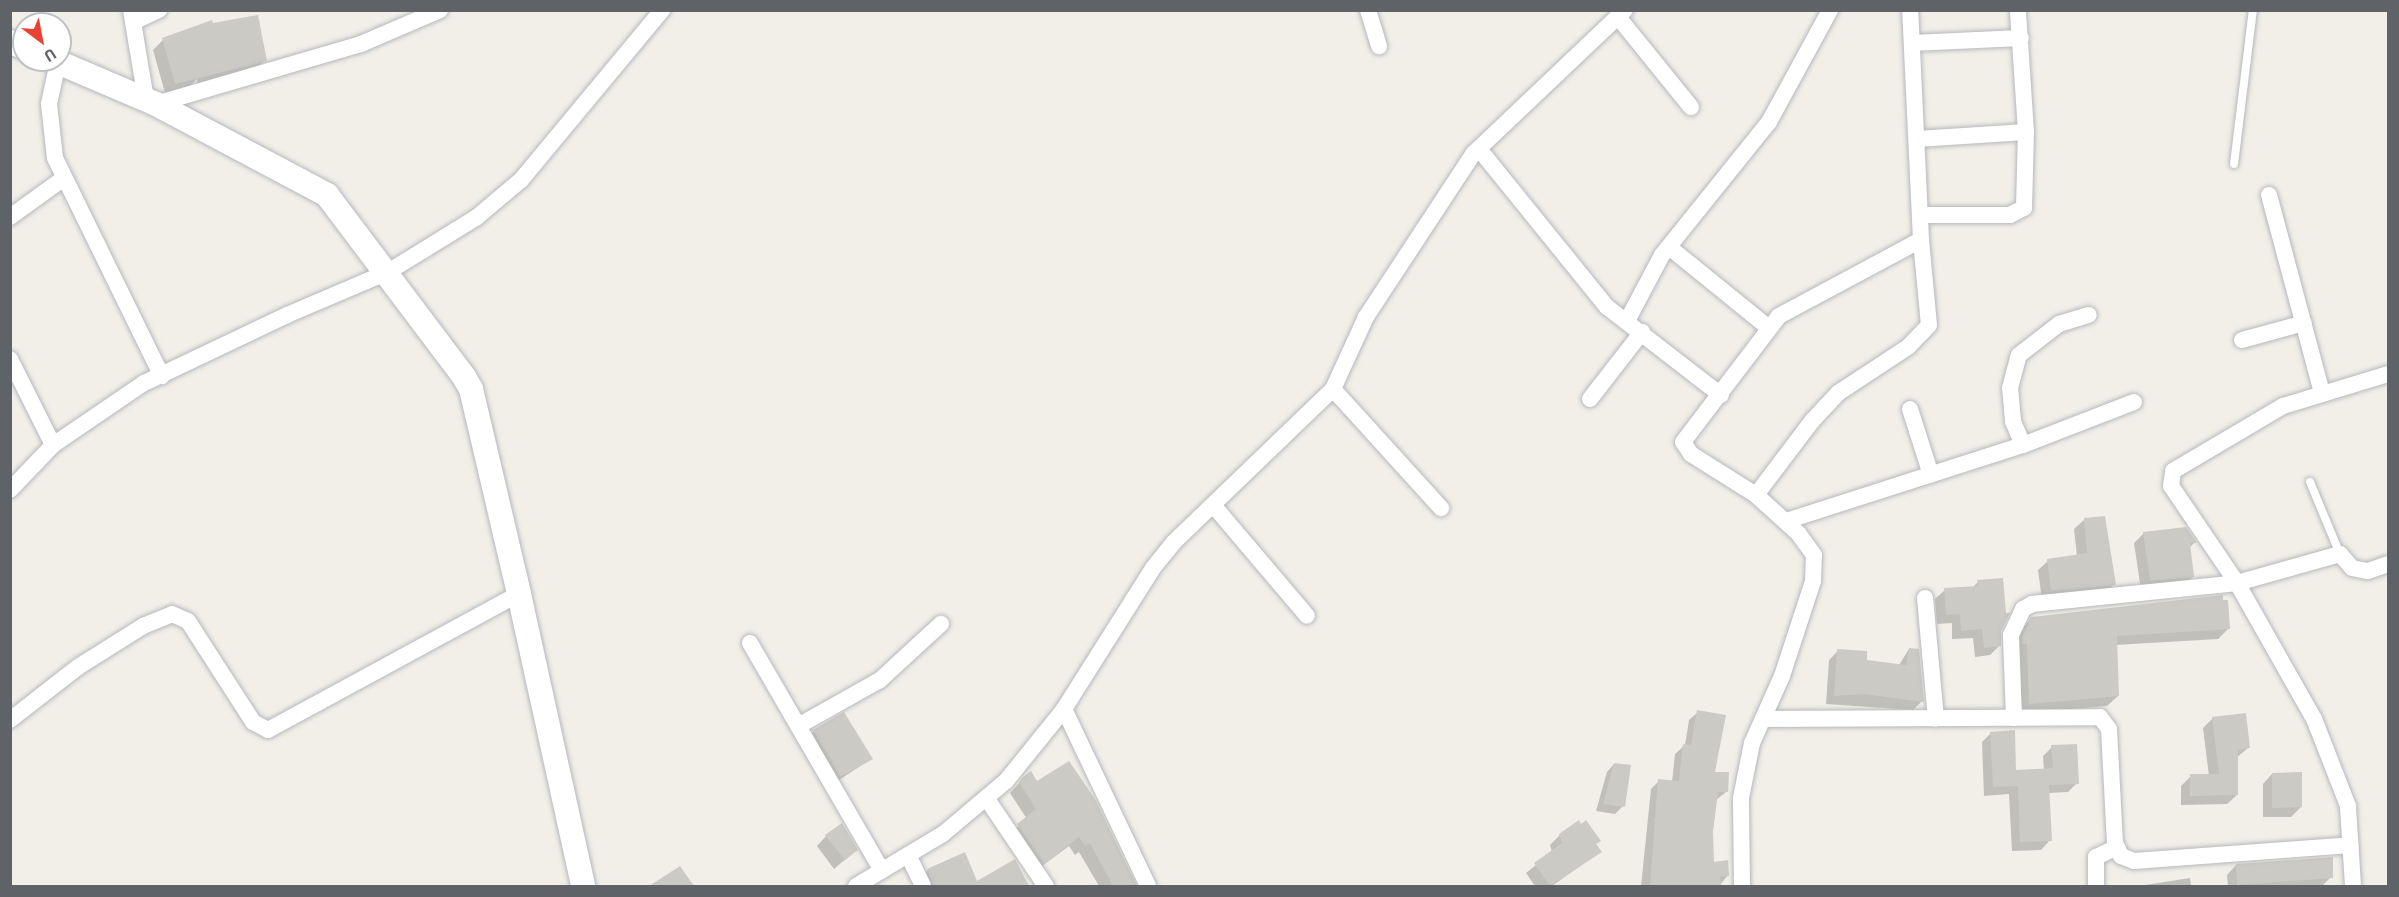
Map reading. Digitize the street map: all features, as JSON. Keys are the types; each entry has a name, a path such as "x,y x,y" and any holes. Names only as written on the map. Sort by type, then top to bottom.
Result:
{"street":[{"path":"151,102 132,16 159,10"},
{"path":"151,102 361,44 440,10"},
{"path":"10,490 53,445 162,376 287,315 387,272 469,223 521,180 662,10"},
{"path":"1368,10 1379,46"},
{"path":"1627,321 1669,247 1769,122 1830,10"},
{"path":"1755,495 1812,421 1838,393 1924,333 1929,315 1921,240 1910,10"},
{"path":"1921,216 2018,213 2027,201 2026,132 2018,10"},
{"path":"856,886 944,834 987,800 1064,709 1153,568 1213,505 1333,389 1366,317 1479,149 1621,14 1691,107"},
{"path":"1912,43 2021,39"},
{"path":"72,68 151,102 327,195 387,272 471,389 583,886"},
{"path":"53,72 49,104 49,129 64,178 162,376"},
{"path":"1917,139 2026,132"},
{"path":"1479,149 1607,307 1721,395"},
{"path":"10,217 64,178"},
{"path":"2269,195 2322,393"},
{"path":"1742,886 1741,798 1752,743 1782,676 1816,569 1808,544 1786,521 1755,495 1691,454 1683,442 1779,316 1921,240"},
{"path":"1669,247 1769,328"},
{"path":"2023,445 2013,421 2010,388 2019,355 2059,324 2089,315"},
{"path":"2242,340 2304,323"},
{"path":"1590,399 1642,332"},
{"path":"10,359 53,445"},
{"path":"2353,886 2348,806 2314,719 2237,583 2171,486 2170,475 2283,406 2388,374"},
{"path":"1333,389 1441,508"},
{"path":"1786,521 2023,445 2134,402"},
{"path":"1910,408 1931,475"},
{"path":"1213,505 1307,616"},
{"path":"2014,718 2011,635 2023,609 2032,604 2237,583 2340,554 2352,568 2368,571 2388,564"},
{"path":"10,720 78,667 143,626 172,614 188,621 253,722 268,730 519,594"},
{"path":"1925,598 1936,719"},
{"path":"798,726 880,680 941,624"},
{"path":"750,643 882,871"},
{"path":"1064,709 1148,886"},
{"path":"1763,719 2100,717 2105,720 2109,729 2117,847 2121,856 2134,861 2350,845"},
{"path":"987,800 1046,886"},
{"path":"2096,886 2096,857 2117,847"},
{"path":"908,855 923,886"}],"lane":[{"path":"2235,164 2253,10"},
{"path":"2310,482 2340,554"}],"building":[{"path":"258,15 267,61 175,84 162,38 212,20 213,23"},
{"path":"2105,516 2116,585 2051,591 2047,559 2087,553 2084,518"},
{"path":"2186,527 2197,543 2190,543 2194,577 2150,581 2143,532"},
{"path":"2003,578 2006,613 2010,613 2001,631 2001,646 1984,648 1982,629 1961,631 1960,614 1946,615 1944,588 1978,586 1977,580"},
{"path":"2223,595 2223,600 2228,600 2230,629 2117,636 2119,696 2029,704 2027,644 2022,644 2022,637 2031,617"},
{"path":"1909,648 1919,649 1924,702 1864,694 1834,696 1837,649 1867,651 1867,660 1906,665"},
{"path":"1697,710 1726,715 1715,772 1729,772 1728,792 1718,792 1713,832 1714,862 1728,860 1729,876 1720,877 1721,886 1650,886 1658,779 1679,781 1683,744 1691,745"},
{"path":"844,712 873,759 840,777 813,730"},
{"path":"2246,713 2250,748 2238,750 2238,795 2190,796 2190,774 2219,774 2212,717"},
{"path":"2015,730 2016,770 2053,768 2051,745 2077,744 2079,784 2049,785 2052,841 2020,842 2018,786 1993,787 1990,732"},
{"path":"1069,761 1095,799 1137,886 1113,886 1090,843 1085,846 1079,837 1044,864 1017,824 1036,809 1019,782 1023,777 1031,771 1037,781"},
{"path":"1614,763 1631,765 1625,807 1603,804"},
{"path":"2302,772 2302,807 2272,808 2272,773"},
{"path":"1579,820 1581,824 1586,820 1601,841 1596,844 1602,852 1550,886 1534,863 1562,843 1559,834"},
{"path":"842,823 858,850 845,860 825,835"},
{"path":"965,852 977,881 1015,859 1029,886 933,886 927,869"},
{"path":"2333,857 2333,878 2237,885 2236,864"},
{"path":"680,866 694,886 649,886"}]}
